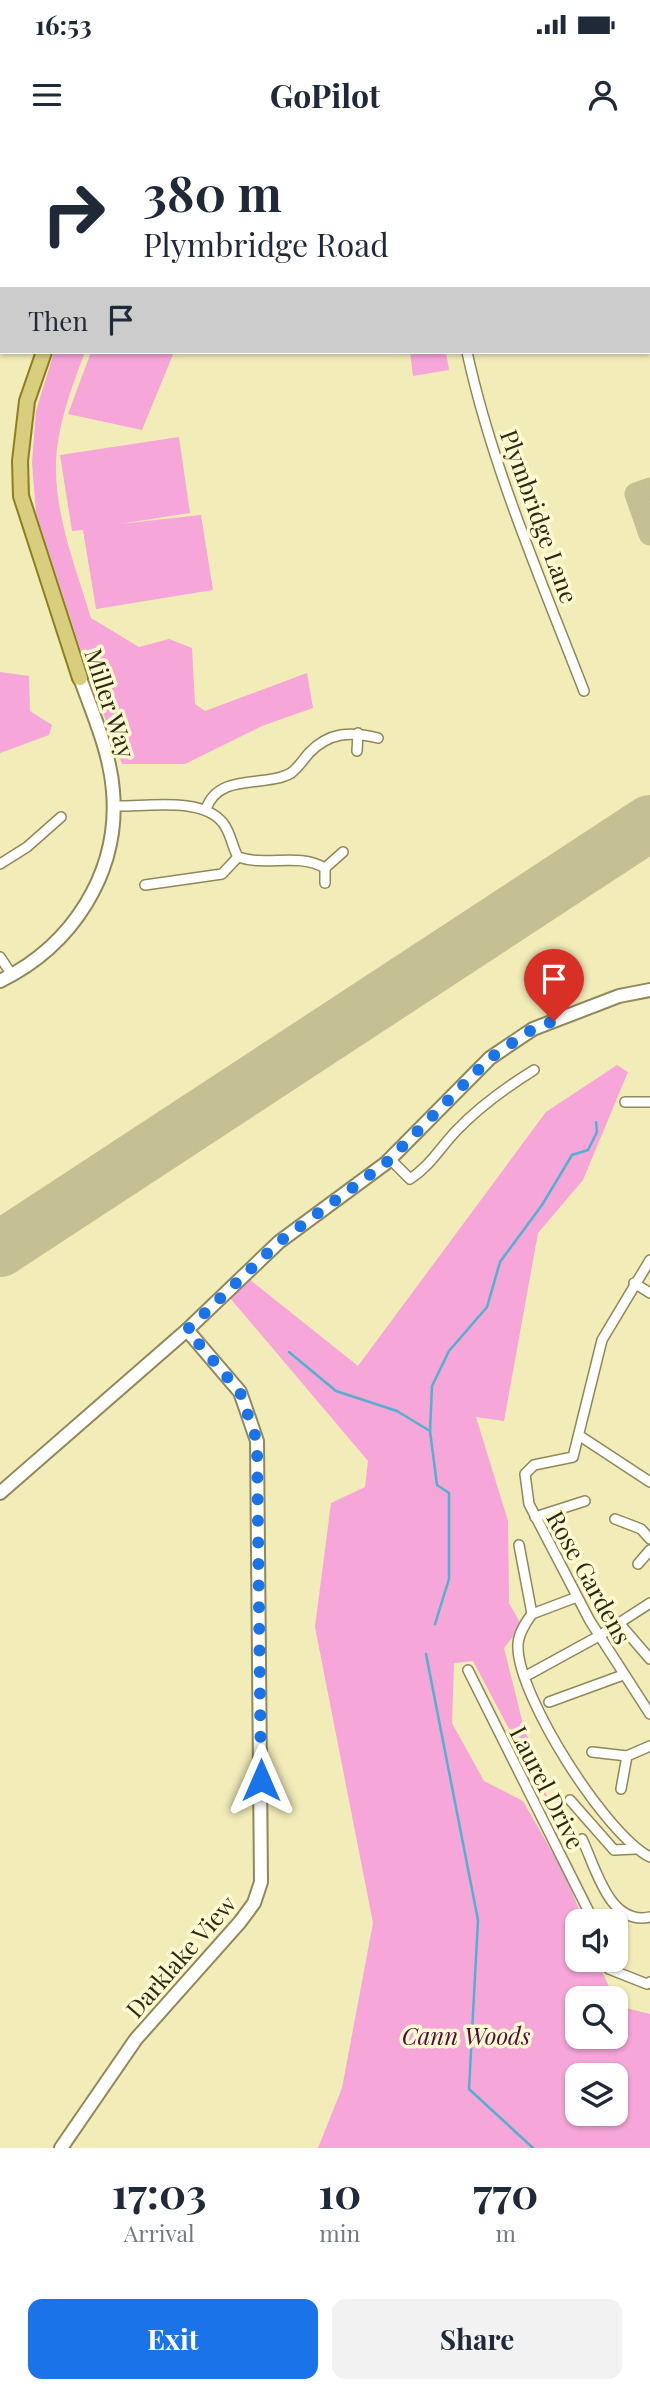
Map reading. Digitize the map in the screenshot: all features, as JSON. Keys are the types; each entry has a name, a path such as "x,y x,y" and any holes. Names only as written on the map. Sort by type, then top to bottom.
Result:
{"main road":[{"name":"Miller Way","path":"43,354 27,401 20,461 21,496 80,678"}],"street":[{"name":"Plymbridge Lane","path":"467,354 477,396 584,691"},
{"name":"Miller Way","path":"0,981 55,944 84,909 104,867 113,806 108,763 80,678"},
{"path":"206,809 209,800 218,792 245,782 290,773 326,739 358,733 378,738"},
{"path":"357,751 358,733"},
{"path":"113,806 187,805 206,809 225,825 238,857"},
{"path":"0,864 27,847 61,817"},
{"path":"325,883 325,868 343,852"},
{"path":"238,857 262,863 304,858 325,868"},
{"path":"145,885 161,878 222,874 238,857"},
{"path":"0,957 12,975"},
{"path":"0,1493 187,1330 279,1242 390,1159 490,1058 533,1029 618,996 650,990"},
{"path":"390,1159 410,1179 426,1168 454,1132 497,1093 534,1070"},
{"path":"625,1102 650,1102"},
{"path":"650,1260 602,1340 580,1436 650,1482"},
{"path":"634,1283 650,1293"},
{"name":"Darklake View","path":"61,2148 136,2039 240,1922 254,1902 261,1882 257,1441 240,1392 187,1330"},
{"name":"Rose Gardens","path":"580,1436 573,1457 534,1465 525,1474 525,1490 535,1517 577,1597 623,1675 650,1714"},
{"path":"535,1517 585,1501"},
{"path":"615,1519 641,1530 650,1539"},
{"path":"519,1545 532,1614 517,1646 548,1732 589,1795 635,1849 650,1857"},
{"path":"638,1564 650,1550"},
{"path":"532,1614 577,1597"},
{"path":"526,1676 599,1636 650,1603"},
{"path":"620,1623 650,1659"},
{"name":"Laurel Drive","path":"468,1670 588,1909"},
{"path":"549,1702 623,1675"},
{"path":"592,1752 626,1756 650,1746"},
{"path":"621,1789 626,1756"},
{"path":"570,1800 614,1850 635,1849"},
{"path":"582,1839 613,1906 629,1917 650,1917"},
{"path":"623,1972 647,1984 650,1982"}],"green space":[{"path":"53,354 84,354 61,426 56,472 64,528 91,618 139,647 169,639 192,648 195,704 205,711 307,673 313,708 262,726 185,764 122,764 87,669 36,513 32,462 36,411"},
{"path":"90,354 173,354 142,430 68,414"},
{"path":"410,354 446,354 449,370 413,376"},
{"path":"179,437 190,513 119,524 201,515 213,590 96,609 83,530 72,531 60,455"},
{"path":"0,672 29,676 30,711 52,725 49,735 0,753"},
{"name":"Cann Woods","path":"617,1065 628,1072 583,1180 538,1233 504,1421 476,1417 508,1521 509,1603 522,1626 504,1648 522,1720 550,1806 473,1661 454,1663 452,1723 484,1781 523,1801 567,1878 579,1909 565,1909 565,1972 602,1972 609,1986 565,1986 565,2049 628,2049 628,2008 650,2014 650,2148 318,2148 342,2088 373,1923 315,1627 331,1503 365,1487 368,1461 230,1298 249,1279 358,1366 546,1112"}],"waterway":[{"path":"435,1624 449,1579 449,1493 437,1485 430,1431 432,1386 449,1351 487,1307 500,1262 542,1205 572,1155 588,1150 597,1132 596,1122"},
{"path":"289,1352 336,1391 397,1411 430,1431"},
{"path":"426,1654 478,1920 469,2089 533,2148"}],"taxiway":[{"path":"650,489 636,494 650,534"}],"runway":[{"path":"0,1249 650,823"}],"route":[{"path":"261,1780 257,1441 240,1392 187,1330 279,1242 386,1163 490,1058 533,1029 554,1021"}]}
